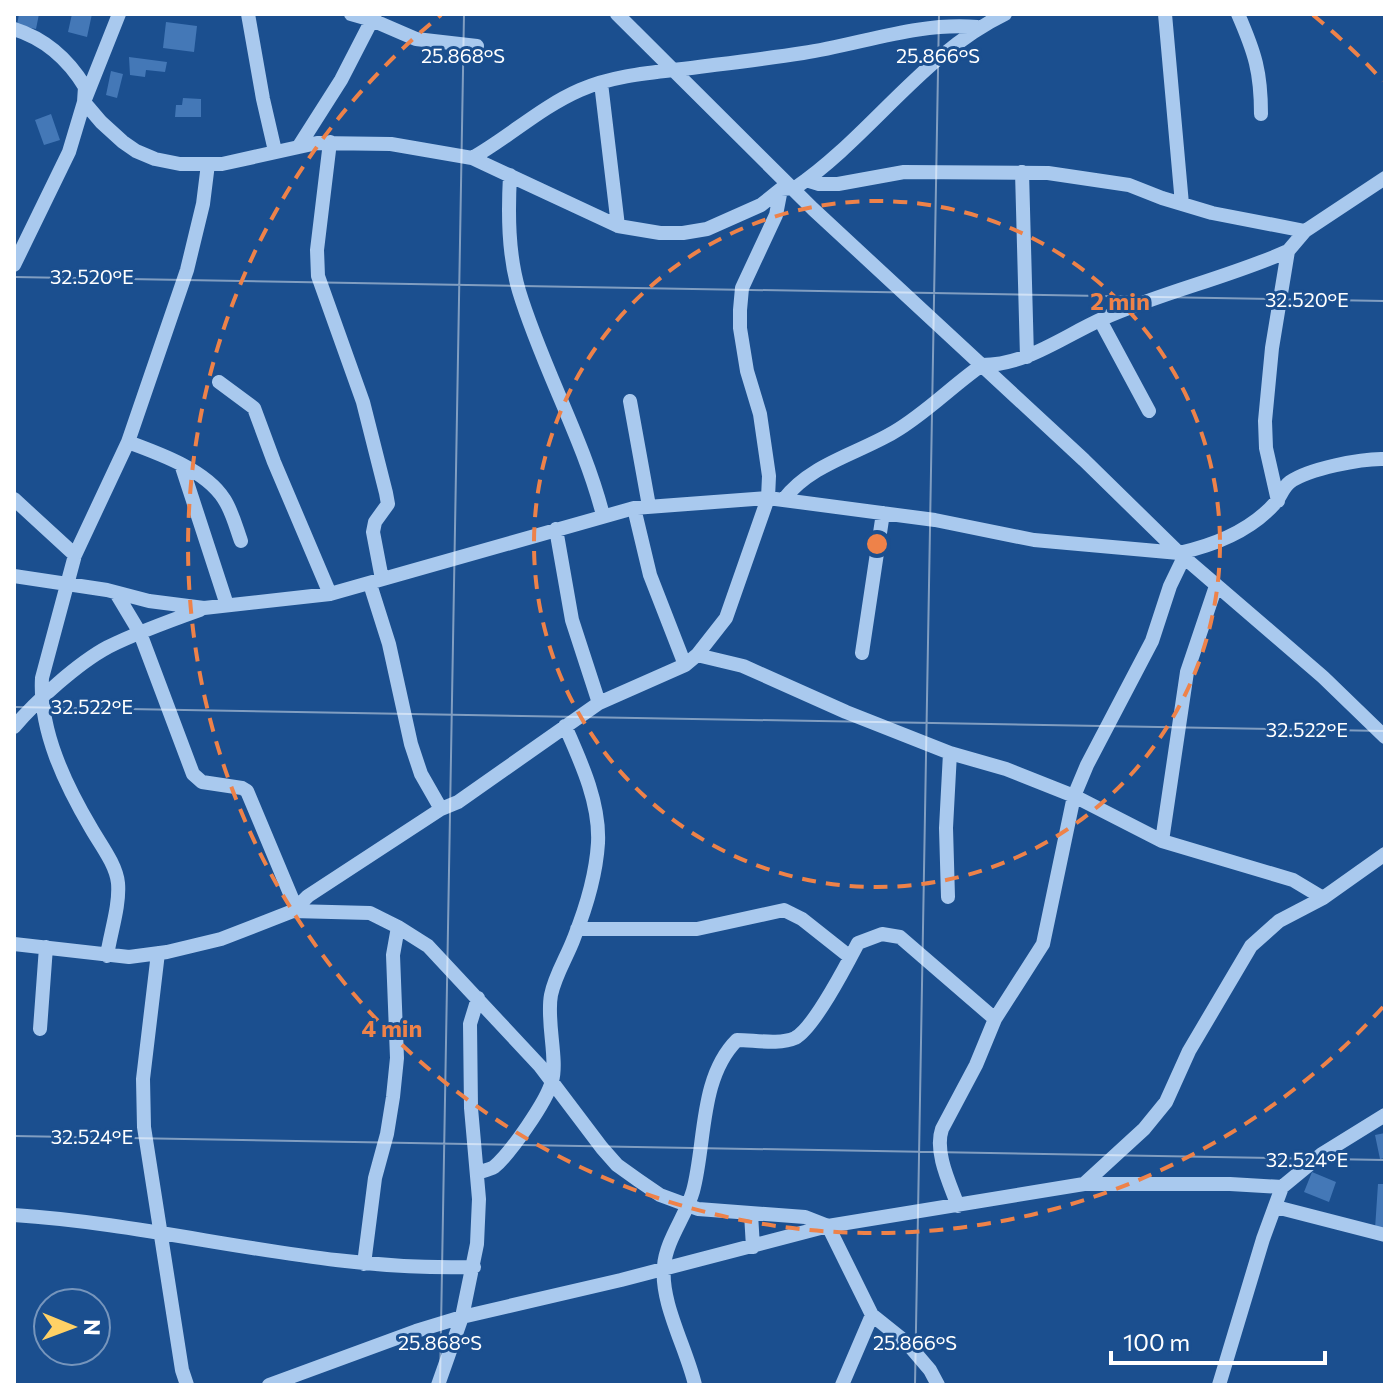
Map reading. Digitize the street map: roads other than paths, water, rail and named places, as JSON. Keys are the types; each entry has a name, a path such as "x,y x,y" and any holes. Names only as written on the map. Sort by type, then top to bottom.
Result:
{"street":[{"path":"84,102 119,14"},
{"path":"248,14 275,151"},
{"path":"351,14 374,17 416,39 477,46"},
{"path":"617,14 794,186 813,209 1182,555 1323,677 1385,737"},
{"path":"909,30 911,14"},
{"path":"84,102 101,122 136,151 180,164 249,159 275,151 330,142 391,144 472,158 618,226 660,233 683,233 707,229 761,205 794,186 977,27 1005,14"},
{"path":"1165,14 1182,204"},
{"path":"1238,14 1253,48 1261,81 1261,114"},
{"path":"299,146 341,80 374,17"},
{"path":"472,158 512,134 552,104 601,83 673,69 805,53 909,30 936,26 977,27"},
{"path":"14,29 35,36 65,59 85,87 81,119 69,152 14,265"},
{"path":"601,83 618,226"},
{"path":"330,142 317,250 318,276 363,402 386,493 388,504 375,522 373,532 376,582 411,744 421,774 441,809"},
{"path":"107,956 118,892 117,878 55,754 41,697 46,662 75,555 128,442 187,270 203,204 208,164"},
{"path":"794,186 838,184 904,172 1022,172 1129,185 1236,219 1305,231"},
{"path":"1022,172 1027,357"},
{"path":"510,175 508,221 518,288 553,388 594,480 603,515"},
{"path":"784,499 817,470 894,432 982,365 996,365 1027,357 1100,320 1288,251 1305,231 1385,178"},
{"path":"14,944 129,957 221,939 295,909 308,896 441,809 458,802 599,703 691,660 726,618 768,498 766,450 760,414 747,371 740,310 742,288 776,215 794,186"},
{"path":"1278,501 1266,448 1265,421 1272,348 1288,251"},
{"path":"1100,320 1149,411"},
{"path":"219,382 254,408 330,594"},
{"path":"630,401 650,575 691,660"},
{"path":"128,442 181,463 224,498 241,541"},
{"path":"14,727 41,697 106,649 204,608 330,594 457,560 603,515 642,507 784,499 1034,540 1182,555 1240,532 1258,520 1278,501 1287,483 1347,462 1385,459"},
{"path":"181,463 227,605"},
{"path":"14,499 75,555"},
{"path":"862,653 883,513"},
{"path":"556,529 572,620 599,703"},
{"path":"958,1206 939,1137 976,1065 995,1019 1043,944 1074,796 1152,641 1182,555"},
{"path":"14,576 204,608"},
{"path":"1162,841 1187,672 1216,586"},
{"path":"116,593 140,633 193,774 202,782 247,791 295,909"},
{"path":"691,660 743,666 846,712 950,753 1006,769 1074,796 1162,841 1293,880 1323,898"},
{"path":"477,1173 492,1168 512,1148 553,1081 549,1013 551,994 594,876 598,842 596,809 578,753 565,726"},
{"path":"948,897 946,828 950,753"},
{"path":"1084,1184 1144,1129 1166,1102 1189,1051 1251,946 1279,921 1323,898 1385,854"},
{"path":"295,909 370,913 428,946 553,1081 617,1165 660,1195 688,1207 805,1217 828,1226 872,1315 907,1343 930,1370 938,1385"},
{"path":"577,929 697,929 784,910 802,919 850,957"},
{"path":"364,1264 375,1178 387,1134 397,1058 393,955 398,927"},
{"path":"695,1385 666,1290 663,1268 688,1207 705,1112 729,1048 737,1040 780,1041 797,1037 816,1014 858,943 882,934 900,937 995,1019"},
{"path":"40,1029 46,947"},
{"path":"158,953 143,1079 144,1127 182,1370 187,1385"},
{"path":"438,1385 462,1317 474,1267 478,1211 471,1108 470,1024 478,998"},
{"path":"1219,1385 1282,1187 1322,1154 1385,1115"},
{"path":"269,1385 462,1317 507,1309 828,1226 1084,1184 1282,1187"},
{"path":"1276,1207 1385,1235"},
{"path":"751,1214 753,1247"},
{"path":"14,1215 160,1233 364,1264 418,1269 474,1267"},
{"path":"842,1385 872,1315"}]}
